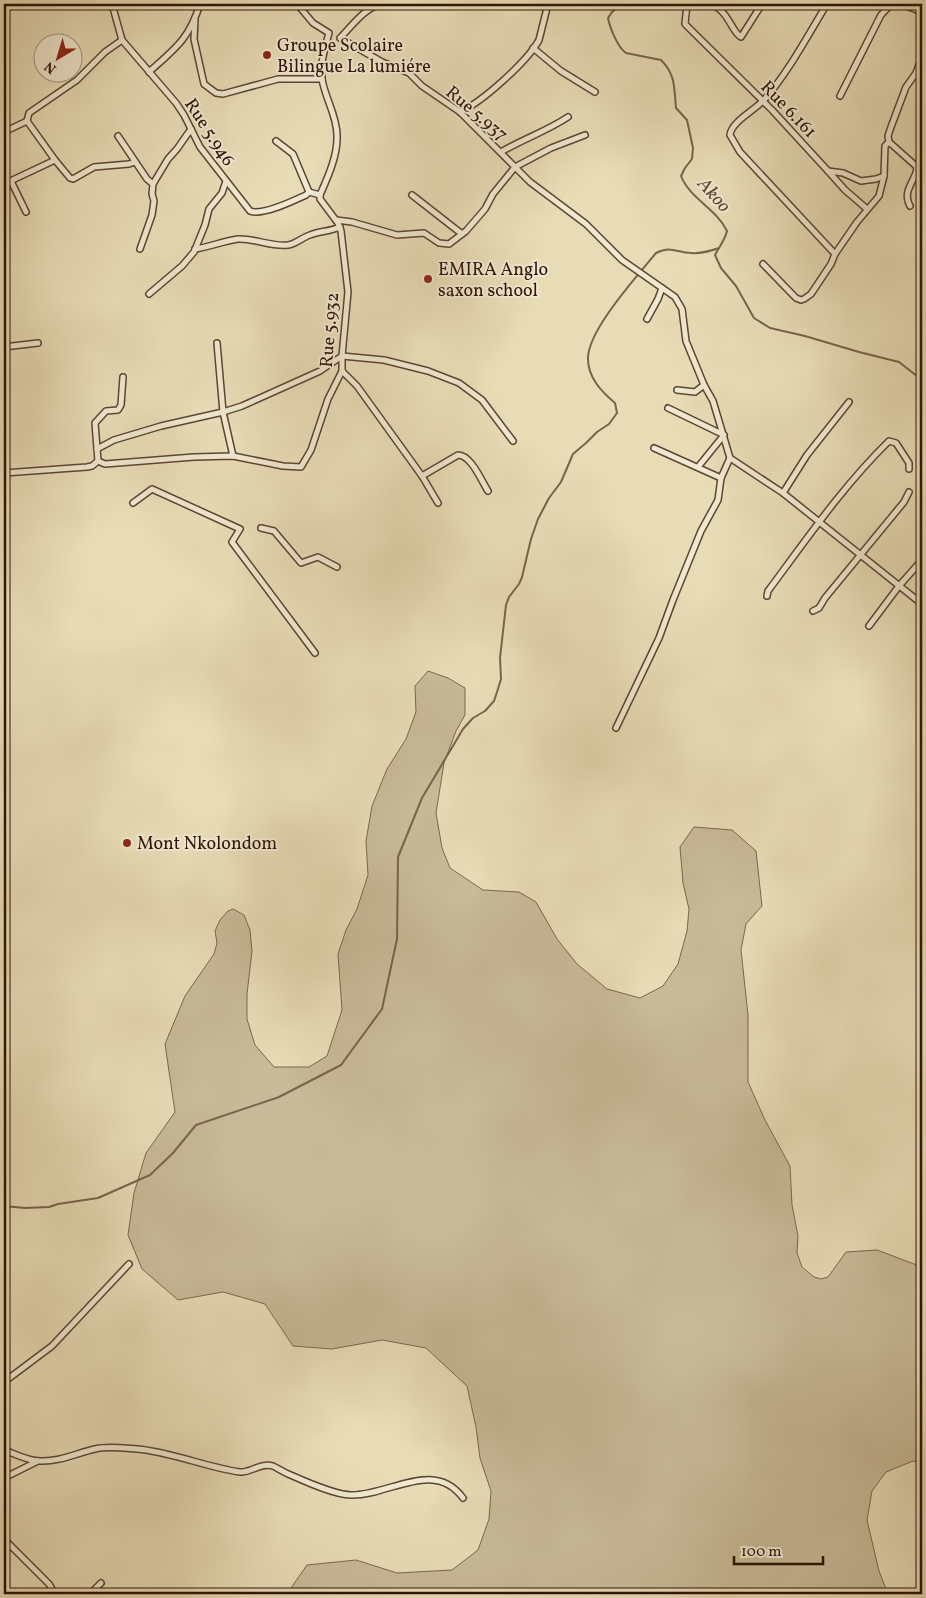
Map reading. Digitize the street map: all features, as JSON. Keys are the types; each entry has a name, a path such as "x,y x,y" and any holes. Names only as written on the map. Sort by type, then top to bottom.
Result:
{"street":[{"name":"Rue 5.946","path":"112,4 122,40 176,103 200,147 250,211 254,213 278,207 310,192"},
{"path":"149,72 184,39 195,19 200,4"},
{"path":"276,141 293,154 310,192 320,195 334,159 337,143 336,125 322,79 321,64 329,33 313,23 297,4"},
{"path":"460,112 470,107 514,70 533,48 538,40 548,4"},
{"name":"Rue 6.161","path":"687,4 686,24 688,27 763,101 849,194 868,209"},
{"path":"710,4 726,15 741,37 762,4"},
{"path":"827,4 788,66 763,101 732,128 730,135 736,147 752,167 835,254"},
{"path":"840,96 881,15 891,4"},
{"path":"903,4 922,12"},
{"name":"Rue 5.937","path":"376,5 340,38 382,62 406,71 422,86 460,112 530,182 586,224 622,260 675,297 682,309 686,341 713,402 730,458"},
{"path":"195,19 194,39 203,79 207,86 216,93 223,94 278,79 322,79"},
{"path":"122,40 105,52 77,80 29,113 27,121 54,160 70,178 73,179 99,166 135,162"},
{"path":"533,48 561,71 595,92"},
{"path":"910,206 906,196 907,191 920,170 889,142 888,136 906,87 916,73 922,57"},
{"path":"501,152 519,141 556,125 568,117"},
{"path":"4,132 27,121"},
{"path":"140,249 152,214 154,201 152,194 153,184 168,159 191,129"},
{"path":"335,220 352,222 397,235 424,233 443,244 449,244 462,234 485,209 492,194 515,167 551,148 585,135"},
{"path":"118,136 147,179 153,184"},
{"path":"763,264 796,298 804,299 811,294 831,264 835,254 868,209 880,196 884,176 886,146 889,142"},
{"path":"4,184 54,160"},
{"path":"828,171 843,173 861,181 884,176"},
{"path":"11,181 26,212"},
{"path":"149,294 186,262 196,249 209,209 222,193 226,181"},
{"name":"Rue 5.932","path":"98,461 105,464 233,456 283,466 301,467 311,450 328,399 342,372 348,292 340,227 322,204 320,195"},
{"path":"412,195 462,234"},
{"path":"196,249 239,239 290,245 310,235 340,227"},
{"path":"647,319 662,288"},
{"path":"4,347 38,343"},
{"path":"217,343 223,412 233,456"},
{"path":"97,449 114,440 161,426 242,406 320,371 342,356 384,360 428,371 459,383 482,400 513,441"},
{"path":"342,372 357,386 422,476 438,503"},
{"path":"4,473 92,466 98,461 95,423 106,410 118,410 121,405 123,377"},
{"path":"677,390 695,392 704,385"},
{"path":"783,492 807,455 849,402"},
{"path":"668,408 724,435 698,467"},
{"path":"767,596 768,591 820,522 875,455 889,441 896,443 909,463 909,469"},
{"path":"654,448 721,478"},
{"path":"422,476 461,454 468,458 488,491"},
{"path":"616,728 659,638 701,532 718,500 721,478 730,458 783,492 922,604"},
{"path":"133,503 152,489 240,529 232,542 315,653"},
{"path":"813,611 819,608 825,598 904,502 909,492"},
{"path":"262,528 274,531 301,563 318,557 337,567"},
{"path":"869,626 899,586 922,560"},
{"path":"4,1382 52,1346 129,1264"},
{"path":"4,1478 38,1462 52,1461 96,1449 138,1449 172,1454 212,1467 243,1472 262,1466 272,1466 335,1492 350,1496 425,1479 440,1480 458,1491 463,1498"},
{"path":"4,1450 38,1462"},
{"path":"4,1539 49,1584 55,1594"},
{"path":"90,1594 101,1583"}],"shaded area":[{"path":"428,671 448,678 465,688 465,715 456,731 444,763 436,813 442,848 450,868 483,890 519,892 536,902 557,939 577,964 607,989 640,998 663,986 678,964 687,931 689,909 683,883 680,847 694,827 732,830 756,851 762,906 746,924 741,950 748,1015 748,1082 765,1120 790,1166 792,1205 798,1236 797,1253 802,1267 814,1277 821,1279 828,1277 846,1252 877,1250 922,1267 922,1464 913,1461 886,1472 872,1491 867,1520 879,1571 888,1594 291,1594 291,1588 307,1565 356,1560 397,1573 452,1570 478,1550 489,1519 491,1491 480,1458 476,1427 467,1386 426,1348 382,1340 332,1349 293,1346 265,1304 223,1292 178,1300 142,1269 128,1235 134,1193 146,1153 175,1112 165,1044 185,996 214,954 217,943 215,931 220,920 228,911 233,909 244,915 250,930 252,951 247,994 247,1019 255,1045 274,1067 309,1067 327,1056 342,1010 338,954 346,930 357,909 368,875 366,841 372,806 387,769 406,739 416,712 415,686"}],"waterway":[{"name":"Akoo","path":"621,4 608,18 612,32 620,47 626,53 661,60 672,77 676,108 687,120 693,148 692,159 681,176 691,191 723,223 727,231 715,255 721,268 736,286 754,318 770,328 899,362 922,380"},
{"path":"4,1206 25,1208 49,1207 98,1198 150,1175 173,1153 196,1125 279,1097 341,1065 382,1009 397,939 398,857 422,798 463,729 494,701 501,679 500,658 506,605 522,577 538,519 549,498 561,482 573,454 597,432 609,424 617,413 615,403 605,394 590,372 588,359 590,347 596,334 604,319 626,289 656,253 670,249 686,253 698,253 719,248"}],"place":[{"name":"Groupe Scolaire Bilingue La lumiére","path":"267,55"},
{"name":"EMIRA Anglo saxon school","path":"428,279"},
{"name":"Mont Nkolondom","path":"127,843"}]}
